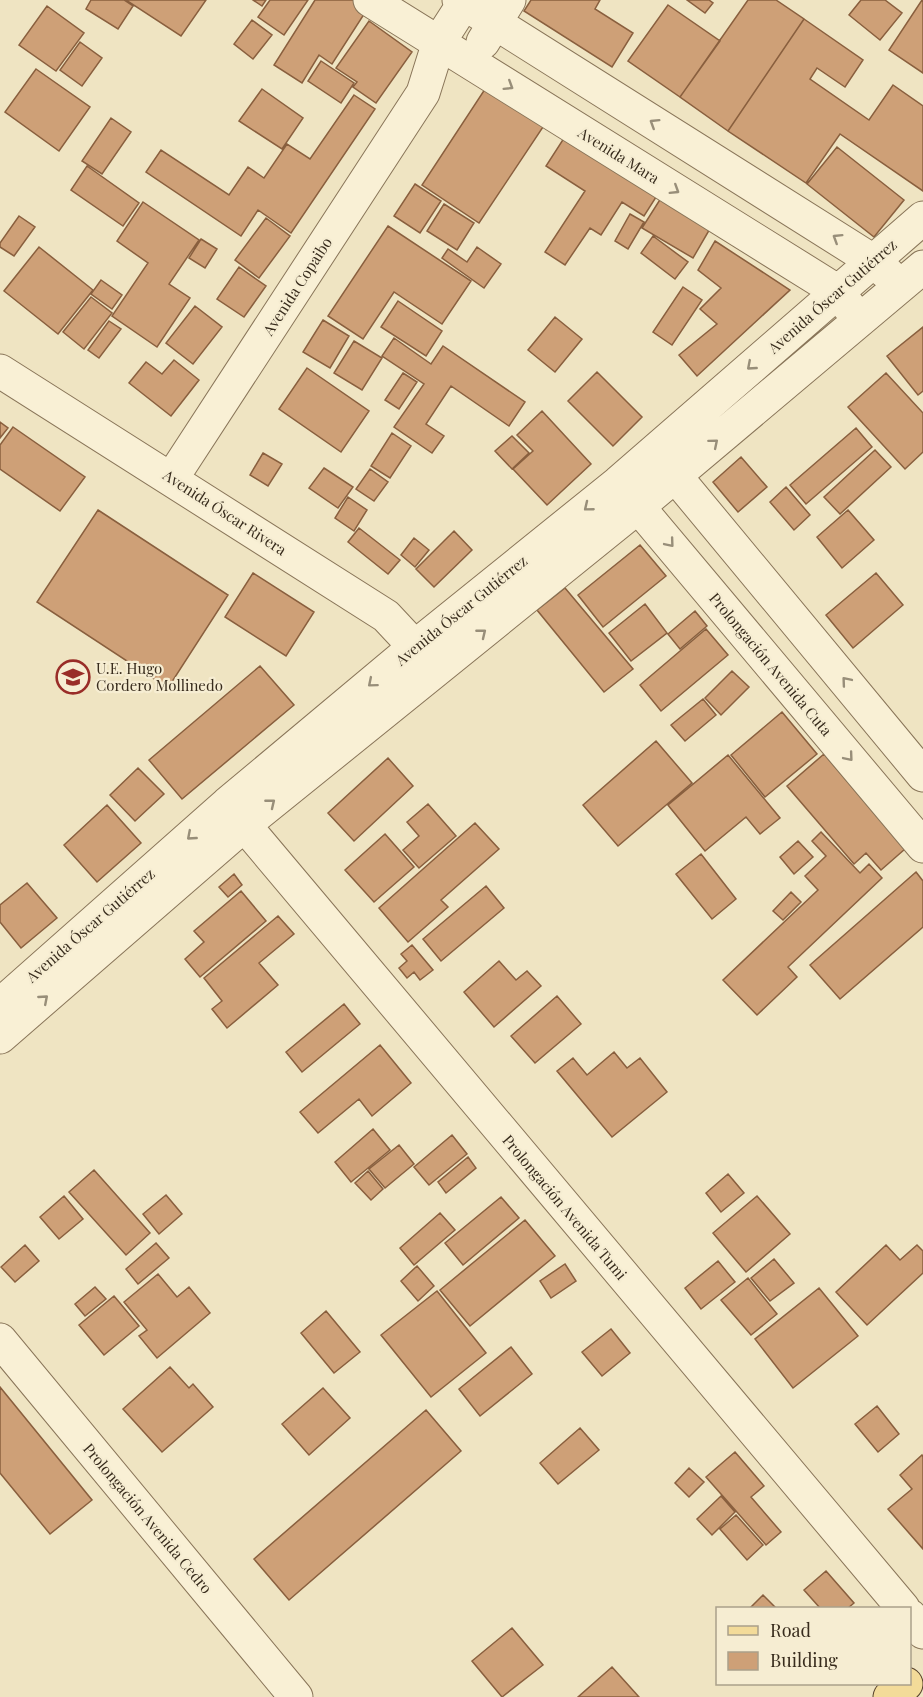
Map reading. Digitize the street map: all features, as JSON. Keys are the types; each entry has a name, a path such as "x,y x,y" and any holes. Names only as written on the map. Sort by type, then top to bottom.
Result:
{"main road":[{"path":"911,1678 923,1668"},
{"path":"890,1697 904,1685"}],"street":[{"name":"Avenida Mara","path":"370,0 837,291 860,319"},
{"name":"Avenida Copaibo","path":"171,478 423,93 439,42 463,1"},
{"path":"463,1 502,11 873,261 912,276"},
{"name":"Avenida Copaibo","path":"423,93 470,62 502,11"},
{"name":"Avenida Óscar Gutiérrez","path":"628,495 654,451 923,218"},
{"name":"Avenida Óscar Gutiérrez","path":"4,1019 235,815 426,658 628,495 675,476 912,276"},
{"name":"Avenida Óscar Rivera","path":"0,370 386,616 426,658"},
{"path":"654,451 923,775"},
{"name":"Prolongación Avenida Cuta","path":"628,495 923,846"},
{"name":"Prolongación Avenida Tumi","path":"235,815 902,1607"},
{"name":"Prolongación Avenida Cedro","path":"0,1340 296,1697"},
{"path":"911,1618 923,1632"}],"building":[{"path":"91,0 124,0 133,6 118,29 86,9"},
{"path":"126,0 206,0 181,36"},
{"path":"253,0 266,0 262,6"},
{"path":"270,0 308,0 284,35 258,17"},
{"path":"315,0 354,0 368,8 332,64 319,55 302,83 274,65"},
{"path":"531,0 600,0 595,9 633,33 612,67 524,11"},
{"path":"687,0 709,0 713,3 705,13"},
{"path":"748,0 776,0 804,19 728,131 680,97"},
{"path":"861,0 885,0 902,13 880,40 849,15"},
{"path":"923,0 923,73 889,50"},
{"path":"668,5 720,41 680,97 628,61"},
{"path":"47,6 84,33 56,71 19,45"},
{"path":"804,19 863,60 845,87 817,68 810,79 869,120 893,85 923,106 923,191 840,134 806,183 728,131"},
{"path":"252,20 272,35 253,59 234,44"},
{"path":"369,21 412,52 376,103 353,87 357,82 336,68"},
{"path":"80,42 102,58 82,86 60,70"},
{"path":"321,61 354,83 341,103 308,81"},
{"path":"36,69 90,107 59,151 5,112"},
{"path":"489,83 547,121 479,223 422,185"},
{"path":"262,89 303,118 282,149 239,121"},
{"path":"354,95 375,109 291,233 258,210 241,236 146,172 161,150 229,195 248,167 264,178 287,144 310,159"},
{"path":"111,118 131,132 102,174 82,161"},
{"path":"566,135 658,194 644,216 622,202 601,235 590,228 565,265 545,252 585,191 546,166"},
{"path":"837,147 904,200 874,237 807,184"},
{"path":"87,166 139,203 123,226 71,190"},
{"path":"415,184 441,201 420,233 394,216"},
{"path":"661,198 711,227 693,258 642,228"},
{"path":"143,202 199,240 169,284 190,298 157,347 112,316 148,263 117,241"},
{"path":"444,204 474,223 457,250 427,231"},
{"path":"630,214 644,222 628,249 615,241"},
{"path":"19,216 35,227 14,256 0,247 0,243"},
{"path":"266,218 290,236 259,278 235,260"},
{"path":"388,226 471,281 442,324 394,292 363,339 328,316"},
{"path":"653,236 688,262 675,279 641,253"},
{"path":"201,239 217,249 205,268 189,258"},
{"path":"715,241 790,290 697,376 679,355 717,324 700,309 721,288 698,270"},
{"path":"39,247 93,290 58,334 4,291"},
{"path":"477,247 501,264 484,288 442,258 448,249 467,262"},
{"path":"239,267 266,286 244,317 217,299"},
{"path":"101,280 122,295 112,309 91,294"},
{"path":"683,287 702,300 672,345 653,332"},
{"path":"91,297 112,313 84,349 63,332"},
{"path":"398,301 442,331 426,356 381,327"},
{"path":"195,306 222,327 193,364 166,343"},
{"path":"555,317 582,339 555,372 528,350"},
{"path":"323,320 349,336 330,368 303,352"},
{"path":"109,321 121,329 99,358 88,350"},
{"path":"923,327 923,391 918,395 887,356"},
{"path":"394,338 431,364 443,346 525,402 509,426 451,386 426,424 444,436 432,453 394,427 424,384 382,356"},
{"path":"354,341 382,358 362,390 334,373"},
{"path":"174,360 199,380 171,416 129,383 146,362 162,374"},
{"path":"307,368 369,411 341,452 279,409"},
{"path":"597,372 642,417 613,446 568,401"},
{"path":"403,373 417,382 399,409 385,400"},
{"path":"886,373 923,413 923,452 905,469 848,407"},
{"path":"542,411 591,464 547,505 513,469 533,451 517,435"},
{"path":"0,422 8,428 0,438"},
{"path":"13,427 85,477 60,511 0,469 0,445"},
{"path":"856,428 872,447 806,504 790,485"},
{"path":"392,433 411,446 390,478 371,466"},
{"path":"512,436 529,453 512,469 495,451"},
{"path":"875,450 891,467 840,514 824,497"},
{"path":"263,453 282,464 268,486 250,475"},
{"path":"741,457 767,487 738,512 713,482"},
{"path":"324,468 353,487 338,508 309,488"},
{"path":"370,469 388,482 374,501 356,489"},
{"path":"786,487 810,515 794,530 770,502"},
{"path":"348,497 367,510 354,531 335,518"},
{"path":"98,510 228,595 168,688 37,602"},
{"path":"848,510 874,540 842,568 817,537"},
{"path":"359,528 400,560 388,574 348,542"},
{"path":"454,531 472,550 434,587 416,569"},
{"path":"414,538 429,550 415,567 401,555"},
{"path":"640,545 666,576 603,627 578,595"},
{"path":"253,573 314,612 286,656 225,617"},
{"path":"876,573 903,605 853,648 826,615"},
{"path":"565,588 633,669 604,692 537,610"},
{"path":"645,604 667,633 631,661 609,633"},
{"path":"695,611 707,626 680,649 668,634"},
{"path":"706,629 728,655 661,711 640,685"},
{"path":"260,666 294,705 182,799 149,760"},
{"path":"732,671 749,687 721,715 705,698"},
{"path":"703,699 716,715 685,741 671,725"},
{"path":"782,712 817,754 765,797 731,755"},
{"path":"656,741 692,783 618,846 583,805"},
{"path":"824,754 905,849 881,870 866,853 854,864 787,786"},
{"path":"728,755 780,818 760,834 746,817 705,851 668,805"},
{"path":"388,758 413,786 354,841 328,813"},
{"path":"138,768 164,794 135,821 110,795"},
{"path":"428,804 456,836 419,868 403,850 419,836 407,822"},
{"path":"107,805 141,843 97,882 64,845"},
{"path":"475,823 499,849 441,900 448,907 408,942 379,908"},
{"path":"821,832 860,873 869,864 882,878 788,967 797,977 757,1015 723,980 818,890 805,876 826,856 812,841"},
{"path":"385,834 414,867 374,902 345,870"},
{"path":"798,841 813,857 794,874 780,857"},
{"path":"701,854 736,899 712,919 676,874"},
{"path":"916,872 923,881 923,927 840,999 810,965"},
{"path":"234,874 242,885 228,897 219,887"},
{"path":"27,883 57,918 21,948 0,922 0,905"},
{"path":"486,886 504,908 441,961 423,939"},
{"path":"241,891 266,921 200,977 185,959 204,942 194,931"},
{"path":"791,892 801,902 783,920 773,911"},
{"path":"278,916 294,934 259,963 278,985 227,1028 212,1009 222,1001 204,978"},
{"path":"412,945 433,970 420,980 414,972 407,978 399,968 407,961 401,954"},
{"path":"499,961 516,980 527,971 541,986 494,1027 464,992"},
{"path":"557,996 581,1024 535,1063 511,1036"},
{"path":"344,1004 360,1024 302,1072 286,1052"},
{"path":"380,1045 411,1083 372,1116 359,1099 318,1133 300,1112"},
{"path":"614,1052 627,1068 640,1058 667,1092 612,1137 557,1071 573,1058 587,1075"},
{"path":"373,1129 390,1150 351,1182 335,1162"},
{"path":"452,1135 467,1154 429,1185 414,1167"},
{"path":"399,1145 414,1164 385,1188 369,1169"},
{"path":"468,1157 476,1168 446,1193 438,1182"},
{"path":"94,1170 150,1233 126,1255 69,1192"},
{"path":"368,1171 383,1189 371,1200 355,1183"},
{"path":"728,1174 744,1193 721,1212 706,1193"},
{"path":"166,1195 182,1214 159,1234 143,1214"},
{"path":"64,1196 83,1219 59,1239 40,1217"},
{"path":"757,1196 790,1234 746,1272 713,1233"},
{"path":"501,1197 519,1218 463,1265 445,1243"},
{"path":"440,1213 455,1230 414,1265 400,1248"},
{"path":"525,1220 555,1256 470,1326 440,1290"},
{"path":"156,1243 169,1258 138,1284 126,1269"},
{"path":"25,1245 39,1261 15,1282 1,1267"},
{"path":"886,1245 900,1260 917,1245 923,1251 923,1273 867,1325 836,1292"},
{"path":"774,1259 794,1283 770,1301 751,1278"},
{"path":"718,1261 735,1282 701,1309 685,1288"},
{"path":"565,1264 576,1281 551,1298 540,1281"},
{"path":"417,1266 434,1286 418,1301 401,1281"},
{"path":"158,1274 177,1297 189,1287 210,1313 157,1358 139,1336 147,1330 124,1302"},
{"path":"748,1278 777,1314 751,1335 721,1300"},
{"path":"95,1287 106,1299 85,1316 75,1304"},
{"path":"819,1288 858,1336 793,1388 755,1339"},
{"path":"437,1291 486,1353 431,1397 381,1335"},
{"path":"114,1296 139,1326 104,1355 79,1325"},
{"path":"326,1311 360,1352 334,1373 301,1333"},
{"path":"611,1329 630,1353 602,1376 582,1352"},
{"path":"511,1347 532,1374 480,1416 459,1389"},
{"path":"170,1367 189,1388 193,1384 213,1407 162,1452 123,1409"},
{"path":"0,1387 92,1500 50,1534 0,1473"},
{"path":"323,1388 350,1418 309,1455 282,1424"},
{"path":"877,1406 899,1434 878,1452 855,1424"},
{"path":"426,1410 461,1451 289,1600 254,1559"},
{"path":"580,1428 599,1450 558,1484 540,1463"},
{"path":"735,1452 764,1486 751,1497 781,1532 766,1545 706,1477"},
{"path":"922,1455 923,1549 888,1509 912,1489 900,1475"},
{"path":"689,1468 704,1482 689,1497 675,1483"},
{"path":"721,1496 735,1512 712,1535 697,1519"},
{"path":"736,1515 763,1545 747,1560 720,1529"},
{"path":"826,1571 854,1603 849,1607 819,1607 804,1590"},
{"path":"763,1595 775,1607 751,1607"},
{"path":"512,1628 543,1665 502,1697 472,1661"},
{"path":"612,1667 639,1697 578,1697"}],"place":[{"name":"U.E. Hugo Cordero Mollinedo","path":"73,677"}]}
